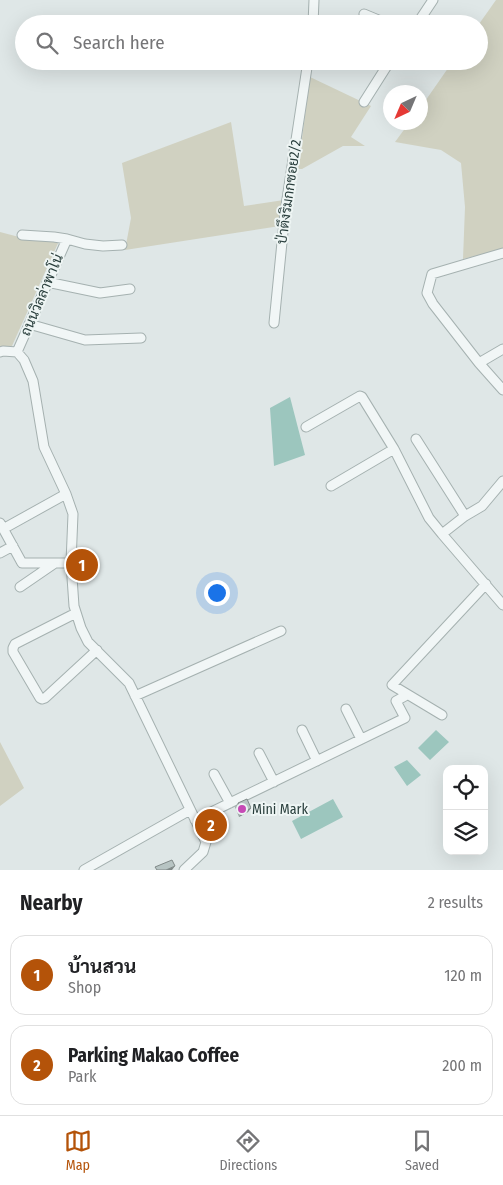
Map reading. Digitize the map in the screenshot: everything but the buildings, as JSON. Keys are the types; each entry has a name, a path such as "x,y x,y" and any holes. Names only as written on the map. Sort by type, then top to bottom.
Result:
{"street":[{"path":"313,15 314,0"},
{"path":"423,15 433,0"},
{"name":"ป่าตึงริมกกซอย2/2","path":"274,322 285,212 307,70"},
{"path":"364,102 384,70"},
{"path":"22,235 54,236 85,244 103,246 122,245"},
{"name":"ถนนวิลล่าพาโน่","path":"17,352 67,239"},
{"path":"503,253 432,274 427,293 433,304 479,363 503,390"},
{"path":"47,282 100,293 130,289"},
{"path":"29,324 85,340 141,338"},
{"path":"479,363 503,349"},
{"path":"0,352 3,350 17,352 24,360 32,381 44,447 66,494 73,514 72,563 74,606 81,628 88,642 130,683 206,842 203,852 184,870"},
{"path":"306,427 360,396 362,397 394,449 430,518 503,605"},
{"path":"416,438 465,516"},
{"path":"332,486 394,449"},
{"path":"442,534 465,516 482,506 503,482"},
{"path":"66,494 2,526 22,563 72,563"},
{"path":"0,553 13,546"},
{"path":"20,587 54,563"},
{"path":"442,715 392,685 486,584"},
{"path":"76,613 15,644 12,648 40,698 45,698 97,650"},
{"path":"136,696 281,631"},
{"path":"195,820 405,718 396,701 405,696"},
{"path":"346,709 361,740"},
{"path":"302,730 317,761"},
{"path":"259,753 274,782"},
{"path":"214,774 230,803"},
{"path":"84,870 190,810"}],"shaded area":[{"path":"496,0 503,0 503,249 463,259 465,207 461,163 441,150 395,142 404,130 428,130 428,97 447,70 488,70 488,15 485,15"},
{"path":"310,77 371,106 351,137 365,146 343,146 302,169 298,169"},
{"path":"231,122 244,206 284,200 280,226 125,250 131,218 122,163"},
{"path":"0,232 19,237 59,241 12,346 0,346"},
{"path":"290,397 305,455 274,466 270,408"},
{"path":"436,730 449,742 430,760 418,748"},
{"path":"0,742 24,788 0,806"},
{"path":"407,760 421,775 407,786 394,767"},
{"path":"333,799 343,817 301,839 292,821"}],"place":[{"name":"บ้านสวน","path":"82,565"},
{"name":"Mini Mark","path":"242,809"},
{"name":"Parking Makao Coffee","path":"211,825"}]}
